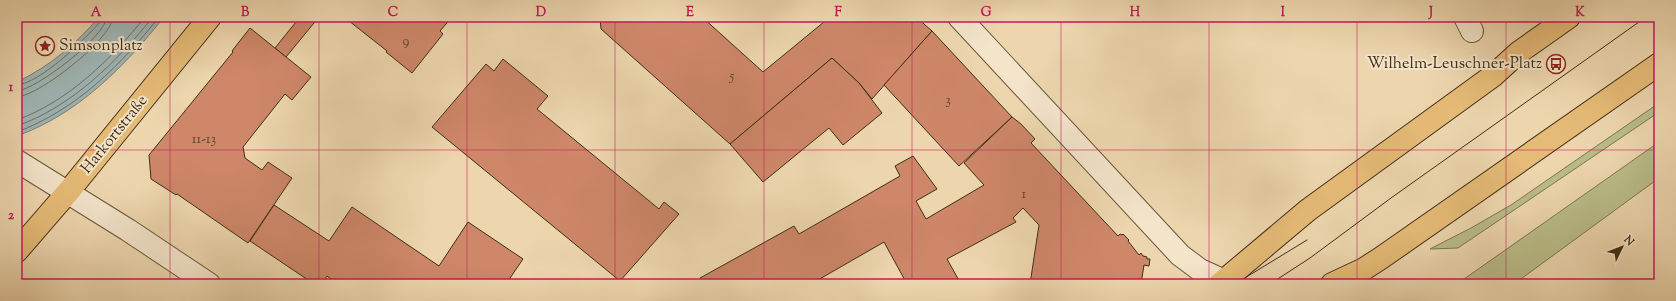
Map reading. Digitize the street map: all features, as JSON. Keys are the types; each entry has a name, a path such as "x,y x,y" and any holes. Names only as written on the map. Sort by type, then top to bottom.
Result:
{"main road":[{"name":"Harkortstraße","path":"17,251 68,192 210,17"},
{"path":"1226,283 1308,210 1494,75 1518,53 1569,17"},
{"path":"1332,284 1364,269 1390,252 1659,64"}],"street":[{"path":"961,18 1180,255 1200,270 1226,283"},
{"path":"17,161 68,192 209,284"}],"green space":[{"path":"1659,103 1659,112 1458,248 1430,249 1511,205"},
{"path":"1659,142 1659,178 1514,284 1457,284"}],"water":[{"path":"99,17 164,17 133,54 80,102 39,127 17,136 17,82 29,76 62,54"}],"building":[{"path":"300,17 319,17 286,57 275,48"},
{"path":"344,17 452,17 440,31 443,34 412,73"},
{"path":"600,17 702,17 763,72 830,17 916,17 932,31 872,99 859,83 832,58 730,144 601,29"},
{"path":"250,28 311,77 292,100 285,94 243,147 245,158 262,170 268,162 292,178 248,243 177,194 176,195 151,179 149,155 233,52 232,51"},
{"path":"932,31 1012,117 959,166 884,85"},
{"path":"832,58 859,83 882,113 843,145 829,128 763,182 730,144"},
{"path":"503,59 548,96 537,109 659,209 664,202 679,214 620,281 432,127 486,64 494,71"},
{"path":"1012,117 1035,139 1031,143 1118,236 1123,234 1139,255 1141,253 1143,256 1147,257 1147,259 1150,259 1149,266 1144,265 1141,284 1030,284 1039,225 1023,208 1013,218 1016,222 947,259 961,284 907,284 884,242 811,284 702,284 700,278 794,226 799,234 900,176 895,166 913,156 937,189 916,201 926,219 984,185 964,163"},
{"path":"274,205 329,241 352,207 439,266 468,222 523,259 506,284 338,284 327,276 322,284 314,284 250,241"}],"tram line":[{"path":"1270,284 1310,258 1391,198 1646,17"},
{"path":"1235,284 1307,240"}],"place":[{"name":"Simsonplatz","path":"45,46"},
{"name":"Wilhelm-Leuschner-Platz","path":"1556,64"}]}
